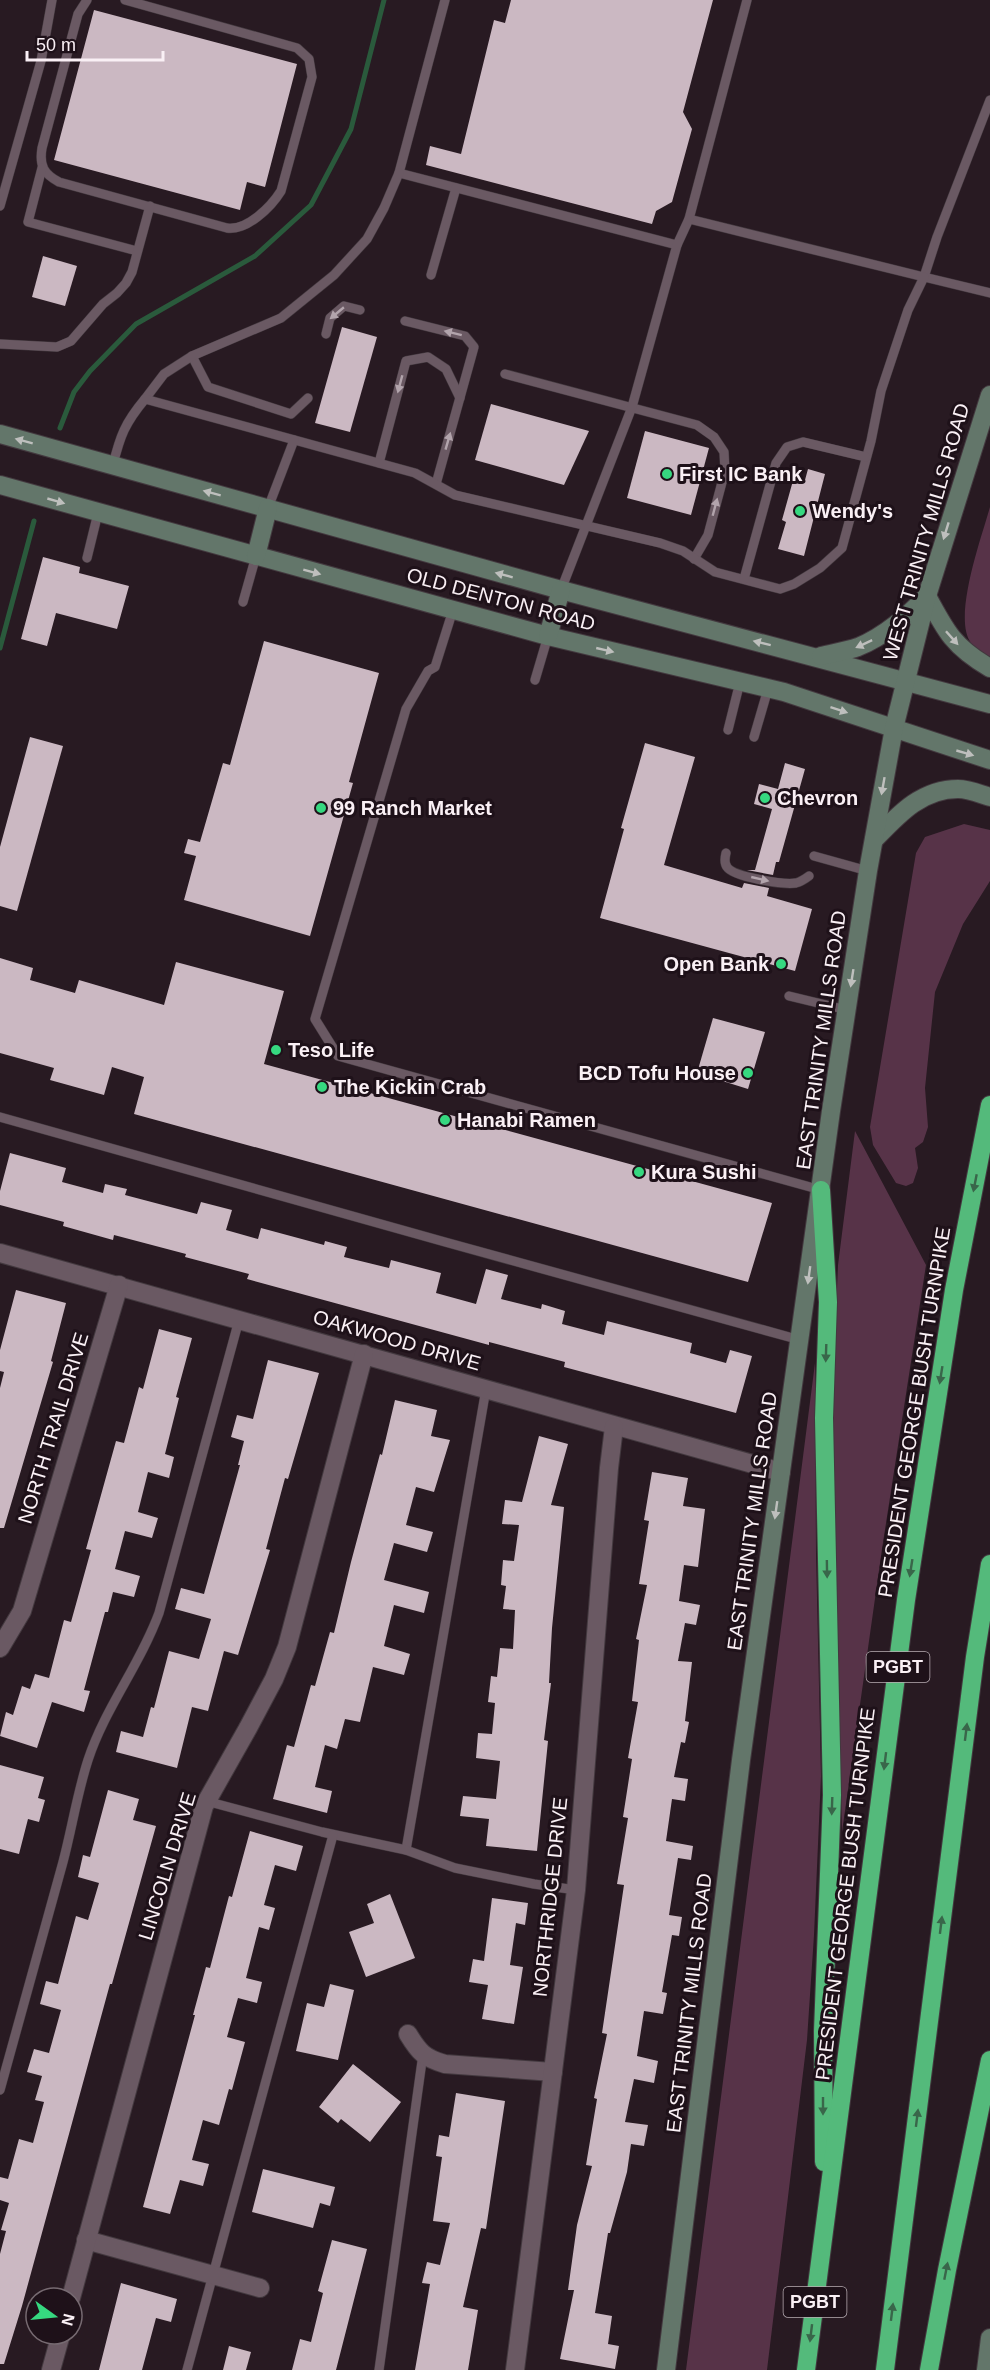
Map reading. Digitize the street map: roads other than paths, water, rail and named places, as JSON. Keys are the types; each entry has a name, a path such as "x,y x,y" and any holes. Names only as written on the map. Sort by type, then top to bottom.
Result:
{"highway":[{"name":"PRESIDENT GEORGE BUSH TURNPIKE","path":"807,2370 906,1600 954,1290 990,1105"},
{"path":"821,1190 828,1302 824,1418 832,1795 823,2031 824,2233"},
{"path":"885,2370 975,1657 990,1564"},
{"path":"929,2370 946,2270 990,2060"}],"main road":[{"name":"WEST TRINITY MILLS ROAD","path":"907,682 927,596 963,475 990,395"},
{"name":"OLD DENTON ROAD","path":"0,434 561,590 990,704"},
{"name":"OLD DENTON ROAD","path":"0,485 548,636 768,689 990,760"},
{"path":"256,556 268,508"},
{"path":"548,636 561,590"},
{"path":"819,657 857,648 877,637 902,621 927,596 947,634 968,654 990,668"},
{"name":"EAST TRINITY MILLS ROAD","path":"666,2370 741,1760 821,1190 868,871 894,728 907,682"},
{"path":"874,840 900,811 933,792 960,789 990,797"},
{"path":"986,2370 990,2338"}],"street":[{"name":"OAKWOOD DRIVE","path":"0,1253 781,1472"},
{"name":"NORTH TRAIL DRIVE","path":"0,1648 22,1611 119,1285"},
{"name":"LINCOLN DRIVE","path":"74,2286 206,1801 254,1719 287,1647 364,1354"},
{"name":"NORTHRIDGE DRIVE","path":"515,2370 576,1890 614,1427"},
{"path":"408,2034 418,2052 445,2064 553,2072"},
{"path":"86,2240 260,2288"},
{"path":"51,2370 58,2346"}],"lane":[{"path":"0,206 41,61 52,0"},
{"path":"87,0 78,14 42,148 40,158 42,168 48,176 59,182 236,229 241,228 270,206 281,191 312,77 309,59 297,48 125,0"},
{"path":"113,465 128,420 164,374 192,356 281,318 334,275 368,239 399,173 445,0"},
{"path":"561,590 632,407 677,245 689,219 747,0"},
{"path":"145,399 416,473 455,495 660,543 683,551 715,572 780,589 794,584 820,568 842,548 881,391 908,310 924,277 990,100"},
{"path":"42,168 28,222 137,251"},
{"path":"399,173 677,245"},
{"path":"430,275 456,188"},
{"path":"0,344 57,347 71,341 103,304 117,294 126,283 150,206"},
{"path":"689,219 990,293"},
{"path":"326,334 330,318 345,306 360,310"},
{"path":"405,321 465,336 474,346 436,484"},
{"path":"192,356 208,387 291,414 308,398"},
{"path":"379,463 406,361 428,357 446,369 460,398"},
{"path":"505,374 697,425 714,437 724,452 725,471 708,535 694,560"},
{"path":"268,508 294,440"},
{"path":"744,579 776,463 787,447 803,442 866,458"},
{"path":"87,558 98,513"},
{"path":"243,602 256,556"},
{"path":"453,610 435,668 428,671 406,709 315,1019 338,1056 821,1190"},
{"path":"535,680 548,636"},
{"path":"728,730 740,682"},
{"path":"754,737 768,689"},
{"path":"726,853 725,865 738,874 780,884 798,883 808,876"},
{"path":"814,856 868,871"},
{"path":"789,996 847,1010"},
{"path":"0,1116 800,1340"},
{"path":"0,2090 86,1768 102,1725 142,1653 159,1613 239,1320"},
{"path":"406,1851 486,1389"},
{"path":"206,1801 333,1835 406,1851 454,1868 576,1890"},
{"path":"187,2370 333,1835"},
{"path":"379,2370 423,2054"}],"waterway":[{"path":"60,428 74,392 90,371 136,324 255,256 311,205 351,129 384,0"},
{"path":"0,648 34,521"}],"place":[{"name":"First IC Bank","path":"667,474"},
{"name":"Wendy's","path":"800,511"},
{"name":"Chevron","path":"765,798"},
{"name":"99 Ranch Market","path":"321,808"},
{"name":"Open Bank","path":"781,964"},
{"name":"Teso Life","path":"276,1050"},
{"name":"BCD Tofu House","path":"748,1073"},
{"name":"The Kickin Crab","path":"322,1087"},
{"name":"Hanabi Ramen","path":"445,1120"},
{"name":"Kura Sushi","path":"639,1172"}]}
